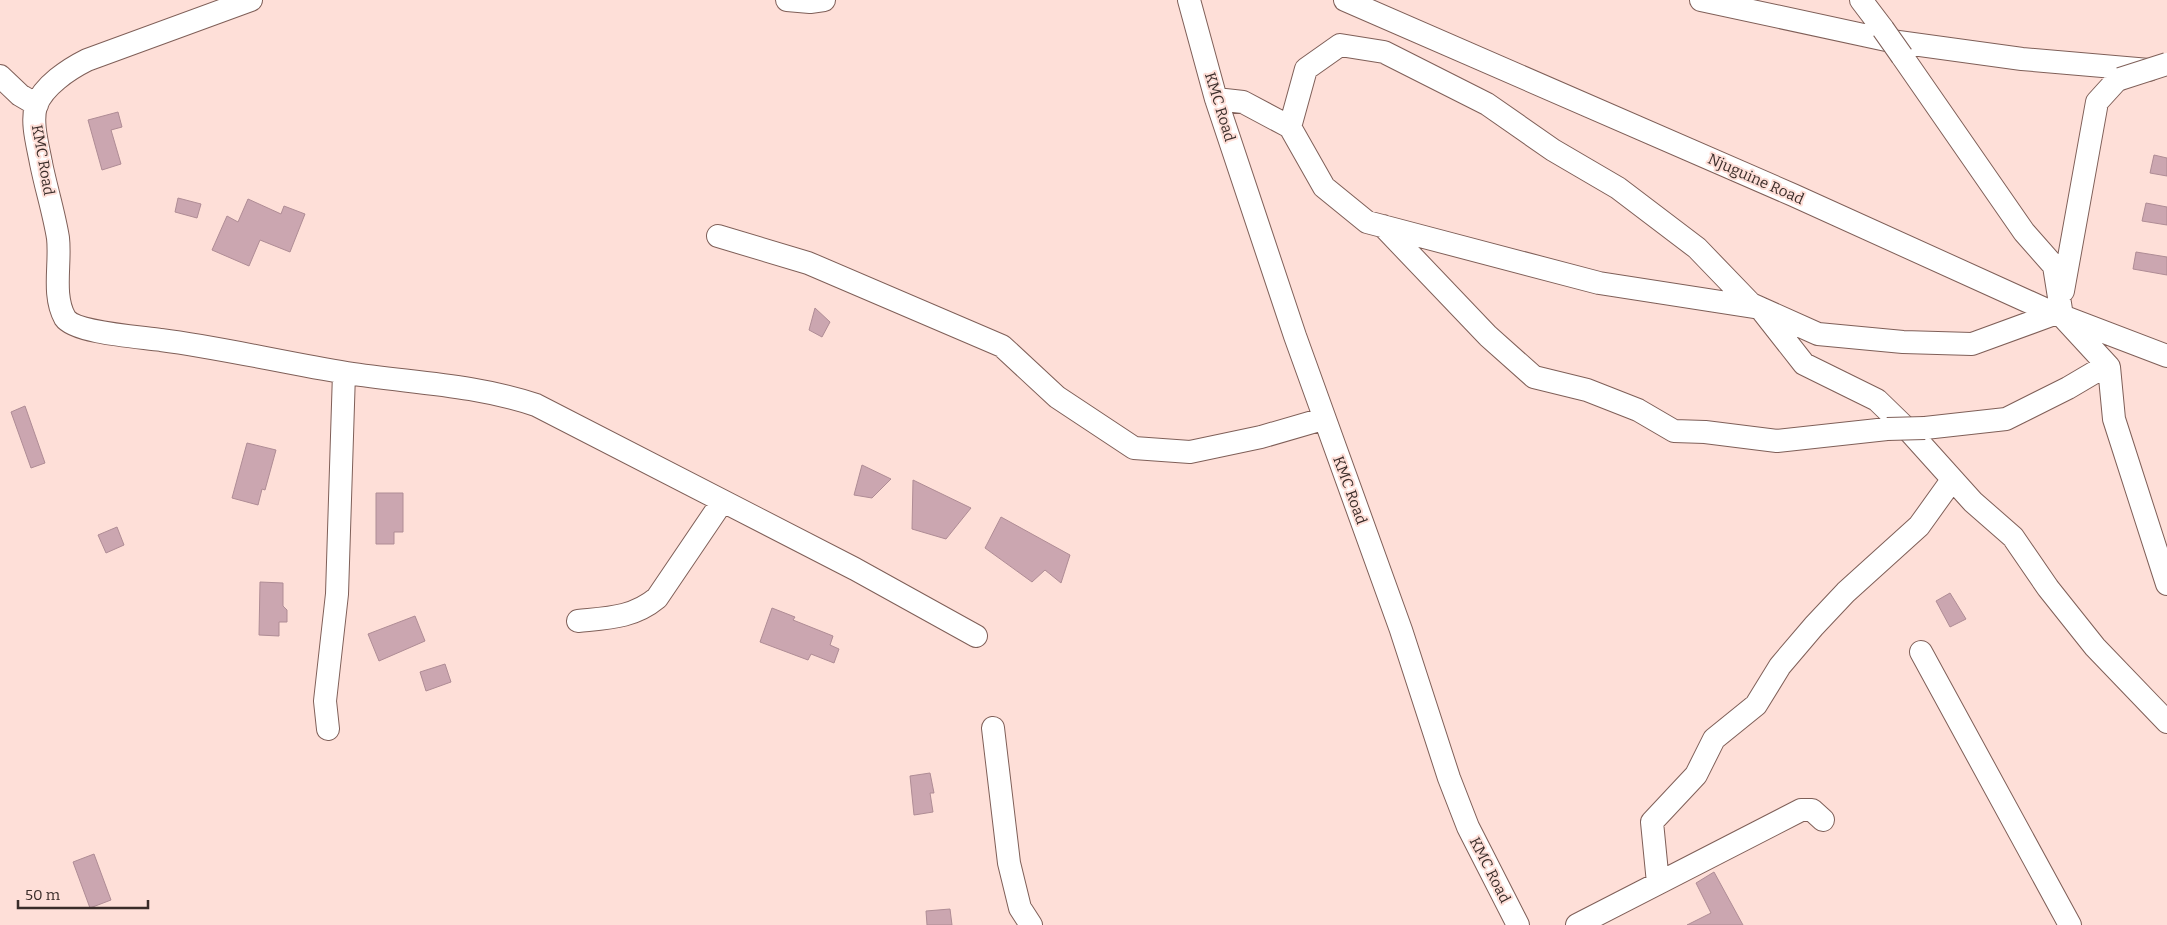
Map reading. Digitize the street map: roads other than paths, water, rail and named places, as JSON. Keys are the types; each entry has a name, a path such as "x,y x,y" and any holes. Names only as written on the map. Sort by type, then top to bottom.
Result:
{"street":[{"path":"787,0 810,2 824,0"},
{"name":"KMC Road","path":"1189,0 1204,48 1216,99 1323,419 1402,630 1449,778 1468,827 1518,925"},
{"name":"KMC Road","path":"1204,0 1204,48"},
{"name":"Njuguine Road","path":"1345,0 2060,312 2167,356"},
{"path":"1701,0 1892,41 2022,59 2167,72"},
{"path":"1862,0 2024,232 2054,266 2060,312 2109,367 2114,419 2167,584"},
{"name":"KMC Road","path":"237,3 87,60 57,80 36,105 36,138 58,237 60,304 66,320 80,327 173,341 344,373"},
{"path":"1290,128 1306,69 1340,45 1384,52 1487,104 1553,150 1618,188 1697,248 1752,304 1818,334 1912,342 1972,344 2060,312"},
{"path":"2060,312 2097,102 2117,80 2167,64"},
{"path":"0,76 20,95 36,105"},
{"path":"1216,99 1243,102 1290,128 1324,187 1367,222 1599,283 1760,308 1804,364 1876,400 1910,432 1973,502 2013,537 2048,588 2094,647 2167,722"},
{"path":"1383,226 1488,336 1534,377 1595,393 1638,410 1674,431 1705,432 1777,441 2006,419 2068,388 2107,365"},
{"path":"718,236 808,263 1002,346 1057,398 1134,448 1190,452 1261,437 1323,419"},
{"path":"328,729 325,701 337,594 344,373 442,383 511,396 536,405 855,569 976,636"},
{"path":"1658,883 1652,822 1696,775 1714,738 1756,705 1780,666 1814,626 1846,592 1919,526 1952,480"},
{"path":"578,621 626,616 644,609 656,598 722,502"},
{"path":"1921,652 2070,925"},
{"path":"993,728 1009,863 1020,908 1031,925"},
{"path":"1577,925 1802,810 1812,810 1823,820"}]}
